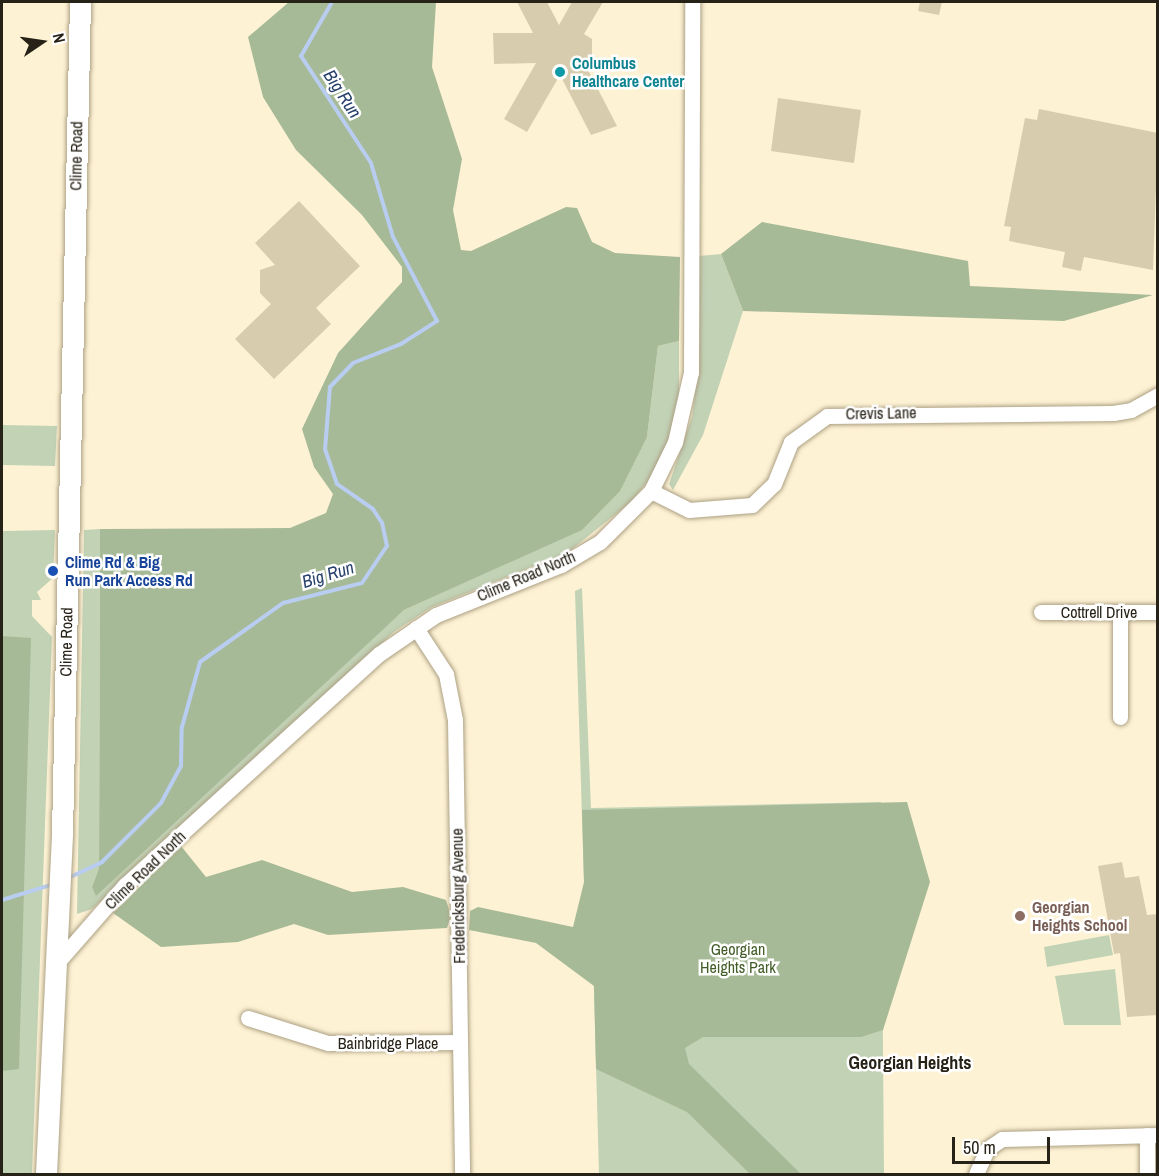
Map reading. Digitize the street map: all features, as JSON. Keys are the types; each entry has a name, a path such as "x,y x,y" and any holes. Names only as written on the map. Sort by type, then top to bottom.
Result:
{"main road":[{"name":"Clime Road","path":"46,1174 62,833 80,2"}],"street":[{"name":"Clime Road North","path":"56,964 125,885 379,654 416,628 462,603 561,565 600,542 651,491 675,442 691,372 693,2"},
{"name":"Crevis Lane","path":"651,491 689,510 752,505 774,484 791,442 827,416 1113,413 1131,410 1158,395"},
{"name":"Cottrell Drive","path":"1041,612 1158,612"},
{"path":"1120,612 1120,717"},
{"name":"Fredericksburg Avenue","path":"416,628 446,674 455,720 462,1174"},
{"name":"Bainbridge Place","path":"248,1018 328,1043 460,1042"},
{"path":"976,1174 987,1149 1020,1136 1152,1135 1147,1174"}],"green space":[{"path":"289,2 436,2 432,67 462,159 453,210 461,250 471,251 566,207 577,208 592,242 615,253 680,257 679,341 658,346 647,437 620,491 582,530 404,610 96,896 92,887 99,868 100,529 290,528 326,513 333,494 314,467 302,429 338,353 402,282 402,267 362,215 296,150 263,97 248,37"},
{"path":"762,222 968,261 970,286 1153,295 1064,321 743,311 721,254"},
{"path":"721,254 743,311 703,435 673,490 669,484 692,417 698,372 699,256"},
{"path":"679,341 679,397 669,438 654,473 632,501 567,553 432,607 395,631 92,909 77,914 84,530 100,529 99,868 92,887 404,610 582,529 647,437 658,346"},
{"path":"2,425 57,426 55,466 2,465"},
{"path":"55,530 53,578 37,592 41,600 32,600 32,616 52,637 32,1174 2,1174 2,531"},
{"name":"Georgian Heights Park","path":"582,588 591,808 881,802 884,1174 599,1174 591,883 584,882 575,591"},
{"path":"2,636 31,638 19,1069 2,1071"},
{"name":"Georgian Heights Park","path":"907,802 930,882 883,1030 861,1037 703,1037 685,1048 689,1064 801,1174 750,1174 687,1112 596,1069 594,986 536,943 469,930 470,911 478,907 573,927 584,882 582,810"},
{"path":"181,846 206,877 262,860 352,892 403,887 446,900 451,916 447,928 328,935 294,924 238,942 161,947 113,913"},
{"path":"1109,935 1113,955 1047,967 1044,947"},
{"path":"1115,969 1121,1025 1064,1025 1055,976"}],"building":[{"name":"Columbus Healthcare Center","path":"517,2 547,2 559,25 572,2 603,2 584,34 592,39 592,63 586,66 617,126 591,135 560,75 527,132 504,119 536,63 494,64 493,33 533,33"},
{"path":"920,2 942,2 939,15 918,11"},
{"path":"778,98 861,110 854,163 771,151"},
{"path":"1039,109 1158,133 1153,270 1084,257 1081,271 1062,267 1065,252 1009,241 1011,227 1004,226 1025,118 1037,120"},
{"path":"299,201 360,266 316,308 331,324 274,379 235,339 271,304 260,293 260,270 275,265 255,243"},
{"path":"1122,862 1125,878 1139,876 1147,915 1158,914 1158,1015 1127,1017 1120,953 1114,954 1098,866"}],"waterway":[{"name":"Big Run","path":"66,879 102,862 161,803 181,766 182,727 200,662 283,603 362,583 387,546 382,523 373,509 337,484 325,450 330,387 353,363 401,344 437,321 393,237 371,163 301,56 332,2"},
{"name":"Big Run","path":"2,900 54,884"}],"place":[{"name":"Columbus Healthcare Center","path":"560,72"},
{"name":"Clime Rd & Big Run Park Access Rd","path":"53,571"},
{"name":"Georgian Heights School","path":"1020,916"}],"district":[{"name":"Georgian Heights","path":"910,1063"}]}
